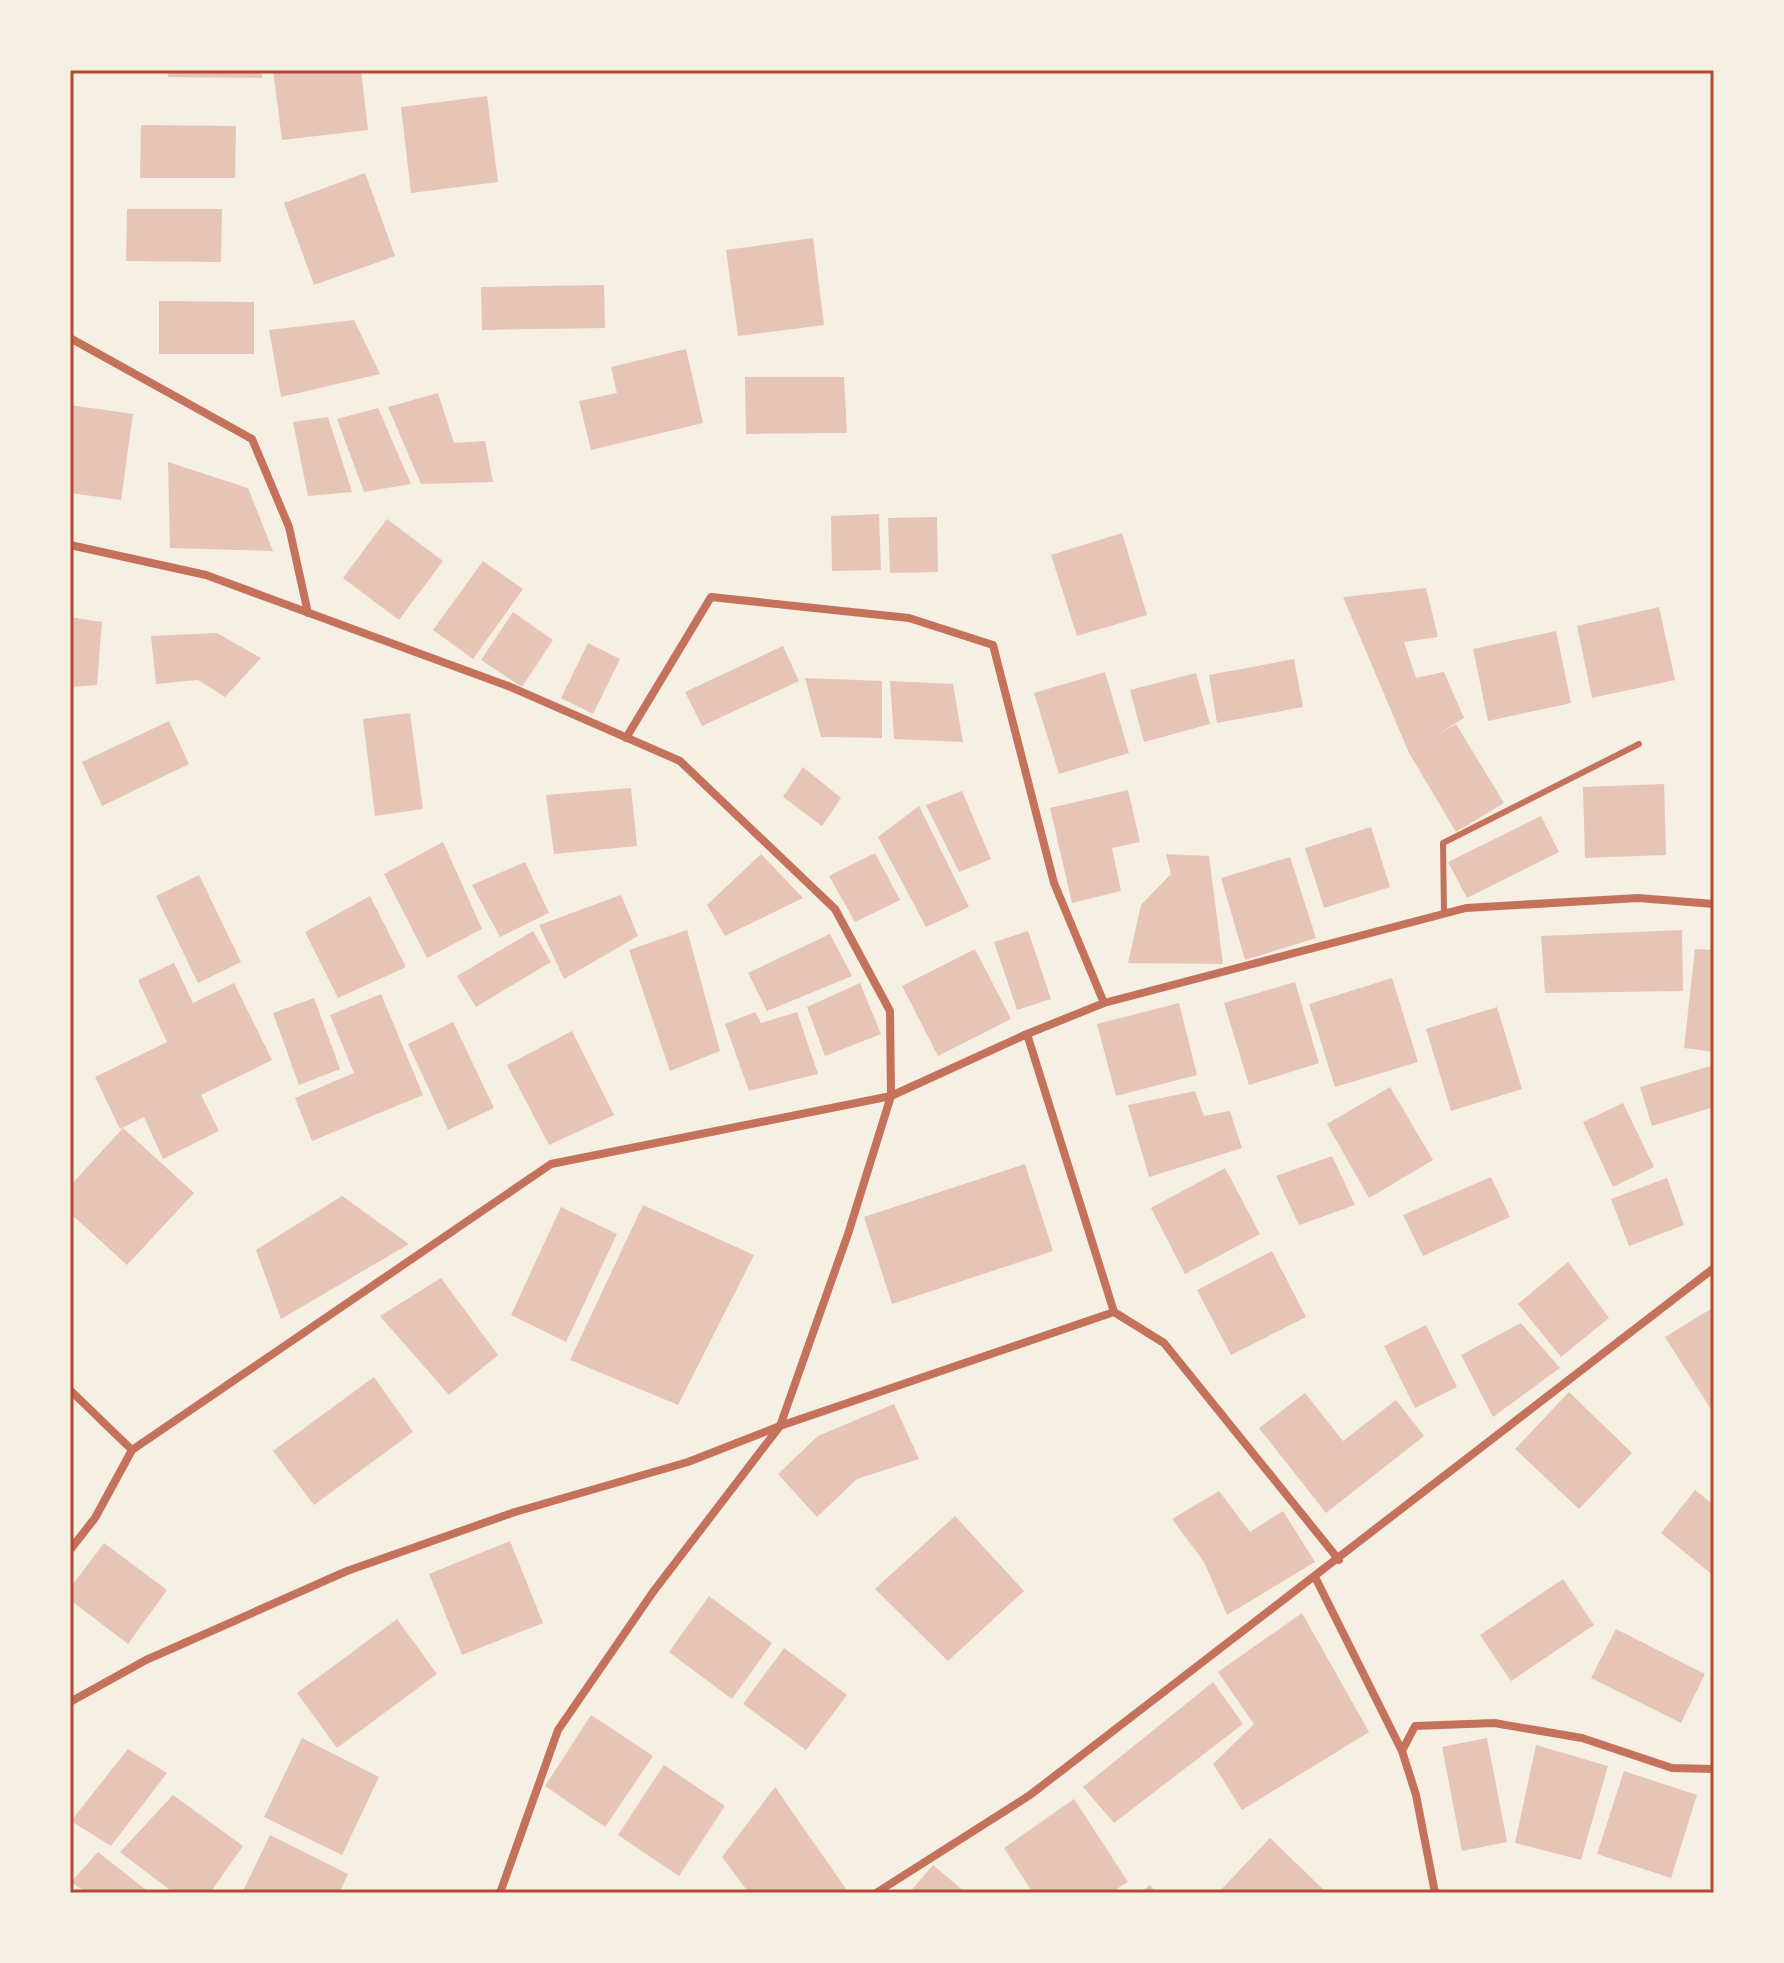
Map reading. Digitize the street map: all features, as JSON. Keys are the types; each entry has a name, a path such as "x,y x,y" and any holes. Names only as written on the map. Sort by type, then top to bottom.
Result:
{"street":[{"path":"70,338 252,439 289,527 308,613"},
{"path":"70,545 206,575 508,686 680,761 835,909 890,1011 891,1096 848,1234 780,1426 653,1592 558,1730 500,1893"},
{"path":"626,738 711,597 909,618 993,645 1054,883 1104,1003"},
{"path":"70,1550 95,1518 132,1450 551,1164 891,1096 1027,1034 1104,1003 1466,908 1559,900 1638,898 1714,904"},
{"path":"1027,1034 1114,1312 1164,1343 1339,1560"},
{"path":"876,1893 1030,1795 1339,1560 1714,1268"},
{"path":"70,1702 146,1660 347,1571 515,1512 688,1462 780,1426 1114,1312"},
{"path":"70,1390 132,1450"},
{"path":"1315,1577 1402,1751 1416,1795 1435,1893"},
{"path":"1402,1751 1415,1726 1494,1723 1582,1738 1672,1768 1714,1769"}],"lane":[{"path":"1444,913 1443,843 1639,744"}],"building":[{"path":"168,70 262,70 262,78 168,77"},
{"path":"273,70 361,70 368,130 282,140"},
{"path":"487,96 498,182 411,193 401,107"},
{"path":"141,125 236,126 235,178 140,178"},
{"path":"365,173 395,256 314,285 284,203"},
{"path":"127,209 222,209 221,262 126,261"},
{"path":"813,238 824,325 738,336 726,250"},
{"path":"604,285 605,328 482,330 481,287"},
{"path":"159,301 254,302 254,354 159,354"},
{"path":"354,320 380,374 281,397 269,330"},
{"path":"686,349 703,423 591,450 579,401 617,393 611,367"},
{"path":"745,377 844,377 847,433 746,434"},
{"path":"438,393 454,443 485,441 493,482 421,484 388,407"},
{"path":"70,405 133,414 121,500 70,493"},
{"path":"378,408 411,484 364,492 337,419"},
{"path":"328,417 352,492 308,496 293,422"},
{"path":"168,462 248,488 273,551 170,548"},
{"path":"879,514 881,570 832,571 831,516"},
{"path":"937,517 938,572 890,573 888,518"},
{"path":"387,519 443,561 399,620 343,578"},
{"path":"1122,533 1147,615 1077,636 1051,555"},
{"path":"483,561 523,589 473,659 433,630"},
{"path":"1426,588 1438,637 1404,642 1416,678 1444,672 1464,718 1432,738 1456,724 1504,803 1456,832 1409,753 1343,597"},
{"path":"1659,607 1675,680 1592,698 1577,626"},
{"path":"513,612 553,640 522,687 481,660"},
{"path":"70,617 102,622 97,685 70,687"},
{"path":"1556,631 1571,703 1488,721 1473,649"},
{"path":"217,633 261,658 225,697 198,680 156,684 151,636"},
{"path":"588,643 620,659 593,714 561,698"},
{"path":"783,646 799,681 702,726 685,692"},
{"path":"1294,659 1303,707 1217,723 1209,675"},
{"path":"1105,672 1129,753 1059,774 1034,693"},
{"path":"1196,673 1210,724 1144,742 1130,690"},
{"path":"805,678 882,681 882,738 821,737"},
{"path":"890,681 953,684 963,742 894,739"},
{"path":"410,713 423,809 375,816 363,719"},
{"path":"169,721 189,764 102,806 82,762"},
{"path":"803,767 841,798 822,826 783,797"},
{"path":"1664,784 1666,855 1585,858 1583,787"},
{"path":"631,788 637,846 554,854 546,795"},
{"path":"1128,790 1140,842 1112,848 1121,891 1072,903 1050,808"},
{"path":"962,791 991,859 959,872 926,805"},
{"path":"919,806 969,907 926,927 878,837"},
{"path":"1541,816 1559,852 1467,898 1448,862"},
{"path":"1371,827 1390,887 1324,908 1305,848"},
{"path":"443,842 482,929 427,958 384,874"},
{"path":"875,853 900,900 855,922 829,876"},
{"path":"761,854 803,898 725,936 707,905"},
{"path":"1166,854 1209,856 1223,964 1128,963 1141,905 1171,874"},
{"path":"1290,857 1316,938 1245,960 1221,878"},
{"path":"525,862 549,913 500,937 472,885"},
{"path":"199,875 241,962 198,983 156,896"},
{"path":"621,895 638,936 564,979 539,925"},
{"path":"370,896 406,967 338,998 305,932"},
{"path":"687,930 720,1051 670,1071 629,950"},
{"path":"1682,930 1683,991 1545,993 1541,936"},
{"path":"533,931 551,962 476,1007 457,976"},
{"path":"1028,931 1051,999 1017,1010 994,942"},
{"path":"830,934 852,976 767,1011 748,973"},
{"path":"975,949 1011,1019 938,1056 902,986"},
{"path":"1695,949 1714,950 1714,1052 1684,1048"},
{"path":"174,963 193,1003 234,983 272,1060 201,1095 219,1131 163,1159 144,1117 120,1129 95,1077 167,1042 138,980"},
{"path":"1392,978 1418,1062 1335,1087 1309,1004"},
{"path":"1295,982 1319,1063 1249,1085 1224,1003"},
{"path":"860,983 881,1034 825,1056 807,1007"},
{"path":"381,994 423,1095 312,1141 295,1098 354,1073 330,1015"},
{"path":"314,998 340,1069 299,1085 273,1013"},
{"path":"1179,1003 1197,1075 1116,1096 1097,1024"},
{"path":"1497,1007 1522,1089 1451,1111 1426,1029"},
{"path":"755,1012 761,1023 797,1012 818,1074 749,1091 725,1024"},
{"path":"453,1022 494,1108 448,1130 408,1044"},
{"path":"572,1031 614,1115 549,1145 507,1065"},
{"path":"1714,1065 1714,1107 1652,1126 1640,1087"},
{"path":"1390,1087 1433,1160 1369,1198 1327,1124"},
{"path":"1195,1091 1204,1116 1230,1111 1242,1148 1149,1177 1128,1105"},
{"path":"1623,1103 1654,1167 1613,1187 1583,1122"},
{"path":"123,1128 194,1193 127,1265 70,1213 70,1186"},
{"path":"1332,1156 1355,1205 1299,1225 1276,1176"},
{"path":"1025,1164 1053,1251 892,1304 864,1217"},
{"path":"1225,1168 1260,1234 1185,1274 1151,1208"},
{"path":"1491,1177 1510,1217 1423,1256 1403,1215"},
{"path":"1667,1178 1684,1225 1629,1246 1611,1199"},
{"path":"342,1196 409,1244 281,1319 256,1250"},
{"path":"643,1205 754,1255 678,1405 570,1360"},
{"path":"561,1207 617,1234 566,1342 511,1315"},
{"path":"1272,1251 1306,1317 1231,1355 1197,1290"},
{"path":"1568,1262 1609,1318 1561,1357 1518,1304"},
{"path":"441,1278 498,1355 449,1395 380,1316"},
{"path":"1714,1307 1714,1410 1712,1411 1665,1337"},
{"path":"1521,1323 1560,1368 1493,1417 1461,1355"},
{"path":"1426,1325 1457,1387 1415,1408 1384,1346"},
{"path":"374,1377 413,1432 314,1505 273,1451"},
{"path":"1569,1392 1632,1453 1579,1509 1515,1449"},
{"path":"1305,1393 1343,1441 1396,1400 1424,1436 1326,1513 1259,1428"},
{"path":"894,1404 919,1459 857,1479 817,1517 778,1474 818,1436"},
{"path":"1695,1490 1714,1505 1714,1576 1661,1533"},
{"path":"1219,1491 1250,1532 1283,1511 1315,1562 1227,1615 1204,1562 1172,1519"},
{"path":"955,1516 1024,1591 948,1661 875,1589"},
{"path":"510,1541 543,1623 462,1655 429,1574"},
{"path":"104,1543 167,1590 128,1644 70,1600 70,1588"},
{"path":"1563,1579 1594,1625 1511,1681 1480,1635"},
{"path":"709,1596 772,1643 732,1699 669,1652"},
{"path":"1302,1613 1369,1732 1242,1810 1213,1764 1254,1724 1218,1672"},
{"path":"397,1619 437,1674 337,1748 297,1693"},
{"path":"1616,1629 1705,1674 1681,1723 1591,1678"},
{"path":"784,1648 847,1695 806,1750 743,1704"},
{"path":"1213,1682 1243,1724 1114,1823 1083,1787"},
{"path":"591,1715 653,1756 605,1827 545,1786"},
{"path":"302,1738 379,1777 342,1855 264,1817"},
{"path":"1487,1738 1507,1842 1462,1851 1442,1747"},
{"path":"1536,1745 1608,1766 1581,1860 1515,1843"},
{"path":"128,1749 167,1773 111,1846 71,1821"},
{"path":"664,1765 725,1806 679,1876 618,1835"},
{"path":"1624,1771 1697,1795 1671,1878 1597,1854"},
{"path":"775,1787 846,1889 842,1893 749,1893 722,1857"},
{"path":"173,1795 243,1846 210,1893 174,1893 120,1852"},
{"path":"1074,1799 1128,1882 1110,1893 1033,1893 1004,1848"},
{"path":"270,1835 348,1874 339,1893 242,1893"},
{"path":"1270,1838 1327,1893 1218,1893"},
{"path":"98,1852 150,1893 87,1893 71,1882"},
{"path":"933,1865 966,1893 909,1893"},
{"path":"1150,1885 1156,1893 1139,1893"}]}
